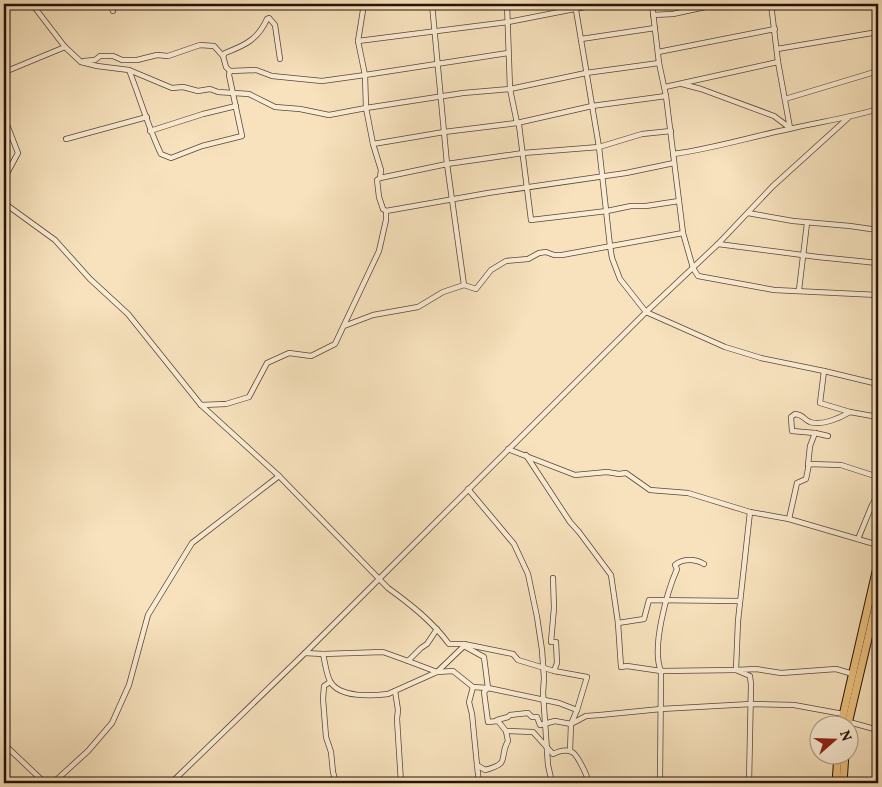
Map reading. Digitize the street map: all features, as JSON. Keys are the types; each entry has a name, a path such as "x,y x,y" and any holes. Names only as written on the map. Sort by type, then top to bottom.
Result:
{"highway":[{"path":"843,714 878,563"},
{"path":"850,714 878,596"},
{"path":"836,783 837,764"},
{"path":"843,783 844,764"}],"street":[{"path":"32,4 65,47 81,62 129,70 172,88 210,89 218,92 249,94 275,107 300,109 329,116 366,108 463,93 510,89 586,73 659,63"},
{"path":"110,4 113,12"},
{"path":"201,405 226,404 249,397 267,363 289,352 311,356 335,344 379,251 386,220 386,211 383,210 379,197 377,180 380,178 381,170 373,144 366,108 365,75 358,41 364,4"},
{"path":"432,4 446,164 464,285"},
{"path":"507,4 510,89 519,125 531,220 679,201"},
{"path":"358,41 508,22 576,6 600,4"},
{"path":"652,4 659,63 671,131 683,233 693,268 698,276 774,290 878,295"},
{"path":"653,15 673,14 719,4"},
{"path":"771,4 778,62 790,128"},
{"path":"576,6 599,146 612,258 620,279 646,312 725,347 761,358 878,384"},
{"path":"222,56 253,40 269,18 275,26 280,59"},
{"path":"581,39 655,28"},
{"path":"658,52 775,29"},
{"path":"777,49 878,32"},
{"path":"81,62 95,60 100,56 113,56 122,60 137,60 157,55 168,56 200,45 214,46 230,71 256,70 272,76 322,81 508,53"},
{"path":"7,71 65,47"},
{"path":"4,52 7,71 5,75 5,122 18,153 4,178"},
{"path":"664,88 778,62"},
{"path":"129,70 147,117 150,131 161,154 171,158 202,146 242,136 229,75 230,71"},
{"path":"784,99 878,71"},
{"path":"682,84 701,88 774,116 790,128"},
{"path":"373,144 444,132 517,123 592,106 666,96"},
{"path":"150,131 212,111 236,106"},
{"path":"673,154 701,150 790,128 848,118 878,110"},
{"path":"66,139 147,117"},
{"path":"171,783 305,653 646,312 718,244 773,186 848,118"},
{"path":"380,178 446,164 599,146 642,134 671,131"},
{"path":"386,211 603,177 674,163"},
{"path":"4,203 55,240 90,279 128,314 201,405 279,476 388,588 399,595 438,629 449,644 514,654 518,660 554,671 586,677 571,724 570,751"},
{"path":"748,213 878,230"},
{"path":"799,290 807,222"},
{"path":"344,327 374,315 418,307 442,292 464,285 476,289 491,270 506,261 528,259 546,252 562,255 683,233"},
{"path":"718,244 878,263"},
{"path":"824,371 820,403 850,412 878,417"},
{"path":"828,436 816,432 792,431 791,417 795,414 802,415 809,421 820,422 838,419 850,412"},
{"path":"789,519 797,483 806,479 810,446 816,432"},
{"path":"508,449 575,475 607,472 626,473 650,490 688,493 750,512 789,519 878,545"},
{"path":"526,455 570,522 612,575 621,667 627,666 661,672 756,669 781,672 836,669 853,674"},
{"path":"808,464 841,465 878,477"},
{"path":"54,783 88,751 112,724 129,685 148,615 192,543 279,476"},
{"path":"468,489 514,544 528,574 537,617 543,667 542,693 546,723 546,747 552,783"},
{"path":"858,539 878,495"},
{"path":"736,670 740,602 750,512"},
{"path":"660,783 661,672 657,662 668,589 677,569 675,565 677,563 697,560 704,564"},
{"path":"553,578 554,608 551,642 556,642 556,664 554,671"},
{"path":"618,623 644,619 649,600 740,602"},
{"path":"408,661 427,644 438,629"},
{"path":"323,654 330,682 339,690 349,693 380,695 395,691 437,672 464,645"},
{"path":"464,645 484,657 488,688 484,692 488,722"},
{"path":"305,653 383,652 437,672 453,671 473,688 488,688 559,703 577,710"},
{"path":"736,670 750,676 749,783"},
{"path":"330,682 324,686 323,699 326,736 331,752 336,783"},
{"path":"473,688 469,702 472,714 479,783"},
{"path":"395,691 398,710 402,783"},
{"path":"488,722 508,718 510,714 528,713 532,717 537,717 540,725 555,721 571,724 586,716 661,709 751,704 794,705 843,714"},
{"path":"477,765 485,770 497,767 502,764 505,754 504,747 508,741 506,731 498,721 488,722"},
{"path":"860,726 878,730"},
{"path":"506,731 533,732 553,754 560,751 570,751 575,754 589,778 588,783"},
{"path":"4,741 7,747 45,783"}]}
